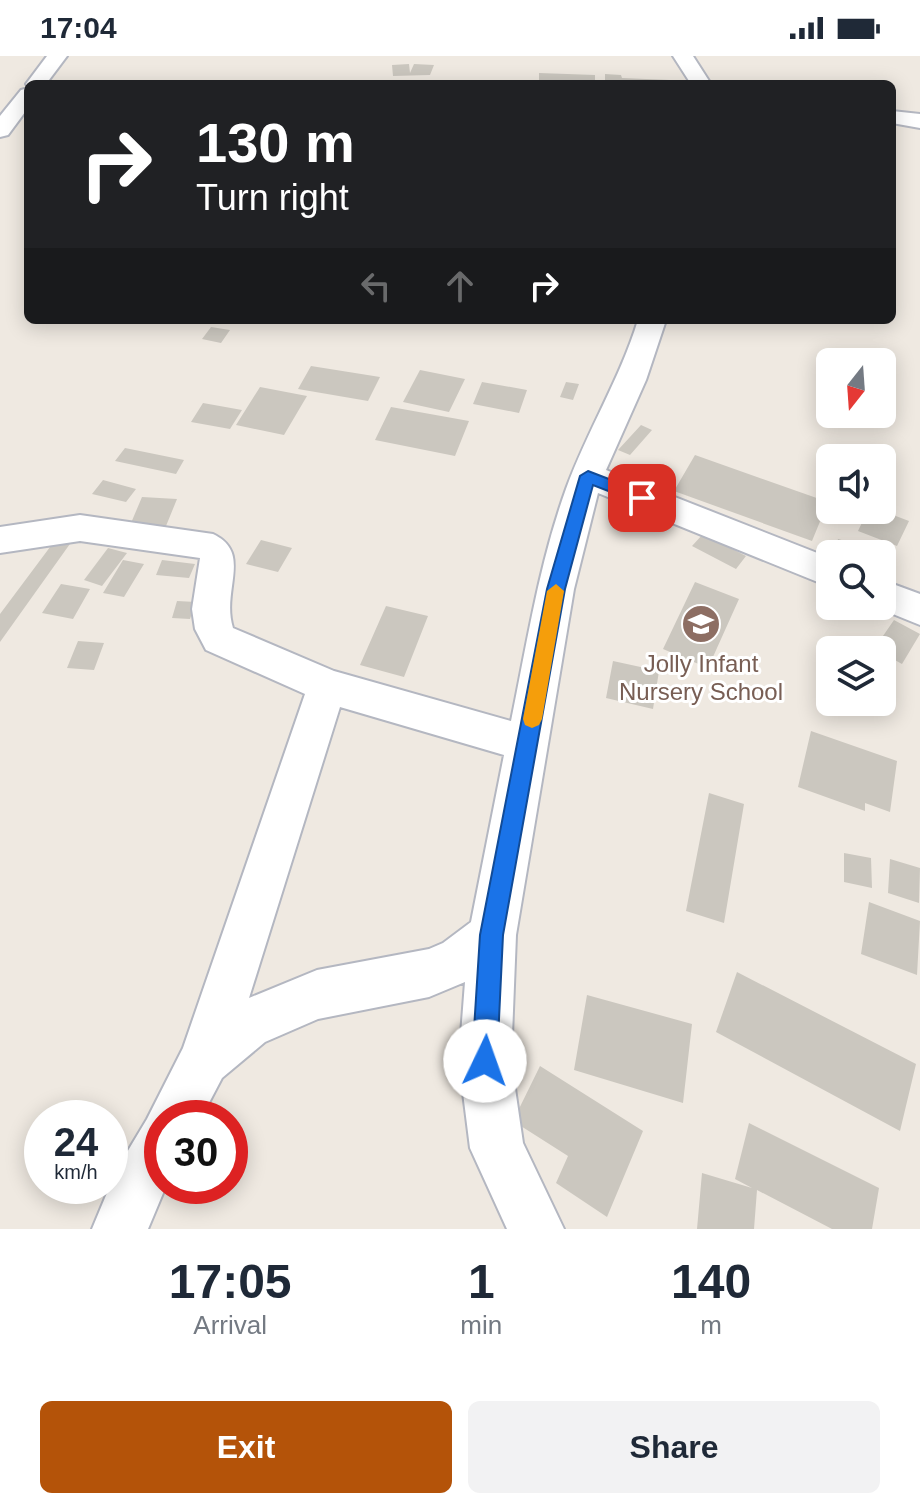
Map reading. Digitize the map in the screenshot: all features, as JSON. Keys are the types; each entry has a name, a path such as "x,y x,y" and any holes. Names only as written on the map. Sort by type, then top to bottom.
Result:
{"street":[{"path":"39,80 57,56"},
{"path":"683,56 701,80"},
{"path":"0,130 24,99"},
{"path":"896,118 920,121"},
{"path":"536,1229 497,1148 485,1061 492,935 556,589 588,476 645,350 651,324"},
{"path":"588,476 816,567"},
{"path":"0,540 80,528 201,543 213,549 218,557 210,605 210,626 219,639 327,686 528,744"},
{"path":"896,600 920,610"},
{"path":"183,1100 204,1060 327,686"},
{"path":"204,1060 247,1024 277,1010 317,995 429,973 459,961 492,935"},
{"path":"120,1229 144,1173"}],"building":[{"path":"409,64 410,73 414,64 434,65 430,75 393,76 392,65"},
{"path":"539,73 595,75 595,80 539,80"},
{"path":"605,74 621,75 622,78 670,80 605,80"},
{"path":"211,327 230,330 221,343 202,339"},
{"path":"311,366 380,377 368,401 298,389"},
{"path":"420,370 465,379 449,412 403,402"},
{"path":"482,382 527,390 519,413 473,404"},
{"path":"566,382 579,384 573,400 560,397"},
{"path":"260,387 307,396 284,435 236,425"},
{"path":"203,403 242,410 230,429 191,422"},
{"path":"391,407 469,421 455,456 375,440"},
{"path":"641,425 652,430 630,455 618,450"},
{"path":"125,448 184,460 176,474 115,461"},
{"path":"695,455 816,498 816,524 819,524 812,541 674,491"},
{"path":"103,480 136,489 126,502 92,494"},
{"path":"142,497 177,499 166,526 131,523"},
{"path":"896,516 909,521 897,546 896,540 881,540 858,531 861,524 896,524"},
{"path":"62,531 77,534 0,642 0,614"},
{"path":"703,534 746,556 736,569 692,546"},
{"path":"261,540 292,548 278,572 246,564"},
{"path":"108,548 127,553 102,586 84,580"},
{"path":"123,560 144,564 124,597 103,593"},
{"path":"162,560 195,564 189,578 156,575"},
{"name":"Jolly Infant Nursery School","path":"695,582 739,599 708,668 663,649"},
{"path":"61,584 90,589 73,619 42,613"},
{"path":"177,601 196,602 190,619 172,618"},
{"path":"386,606 428,616 404,677 360,665"},
{"path":"894,620 920,634 902,664 896,661 896,636 883,636"},
{"path":"78,641 104,643 94,670 67,668"},
{"path":"613,661 659,671 653,709 606,698"},
{"path":"811,731 897,761 890,812 865,803 865,811 798,787"},
{"path":"709,793 744,804 724,923 686,911"},
{"path":"844,853 871,858 872,888 844,882"},
{"path":"890,859 920,868 919,903 888,893"},
{"path":"869,902 920,921 917,975 861,954"},
{"path":"737,972 916,1064 900,1131 716,1032"},
{"path":"587,995 692,1024 683,1103 574,1070"},
{"path":"540,1066 643,1131 607,1217 556,1183 568,1156 513,1121"},
{"path":"749,1123 879,1188 872,1229 832,1229 757,1190 754,1229 697,1229 702,1173 752,1188 735,1179"}],"slow traffic":[{"path":"532,719 556,591"}],"place":[{"name":"Jolly Infant Nursery School","path":"701,624"}],"route":[{"path":"485,1061 492,935 556,589 569,535 588,476 642,498"}]}
